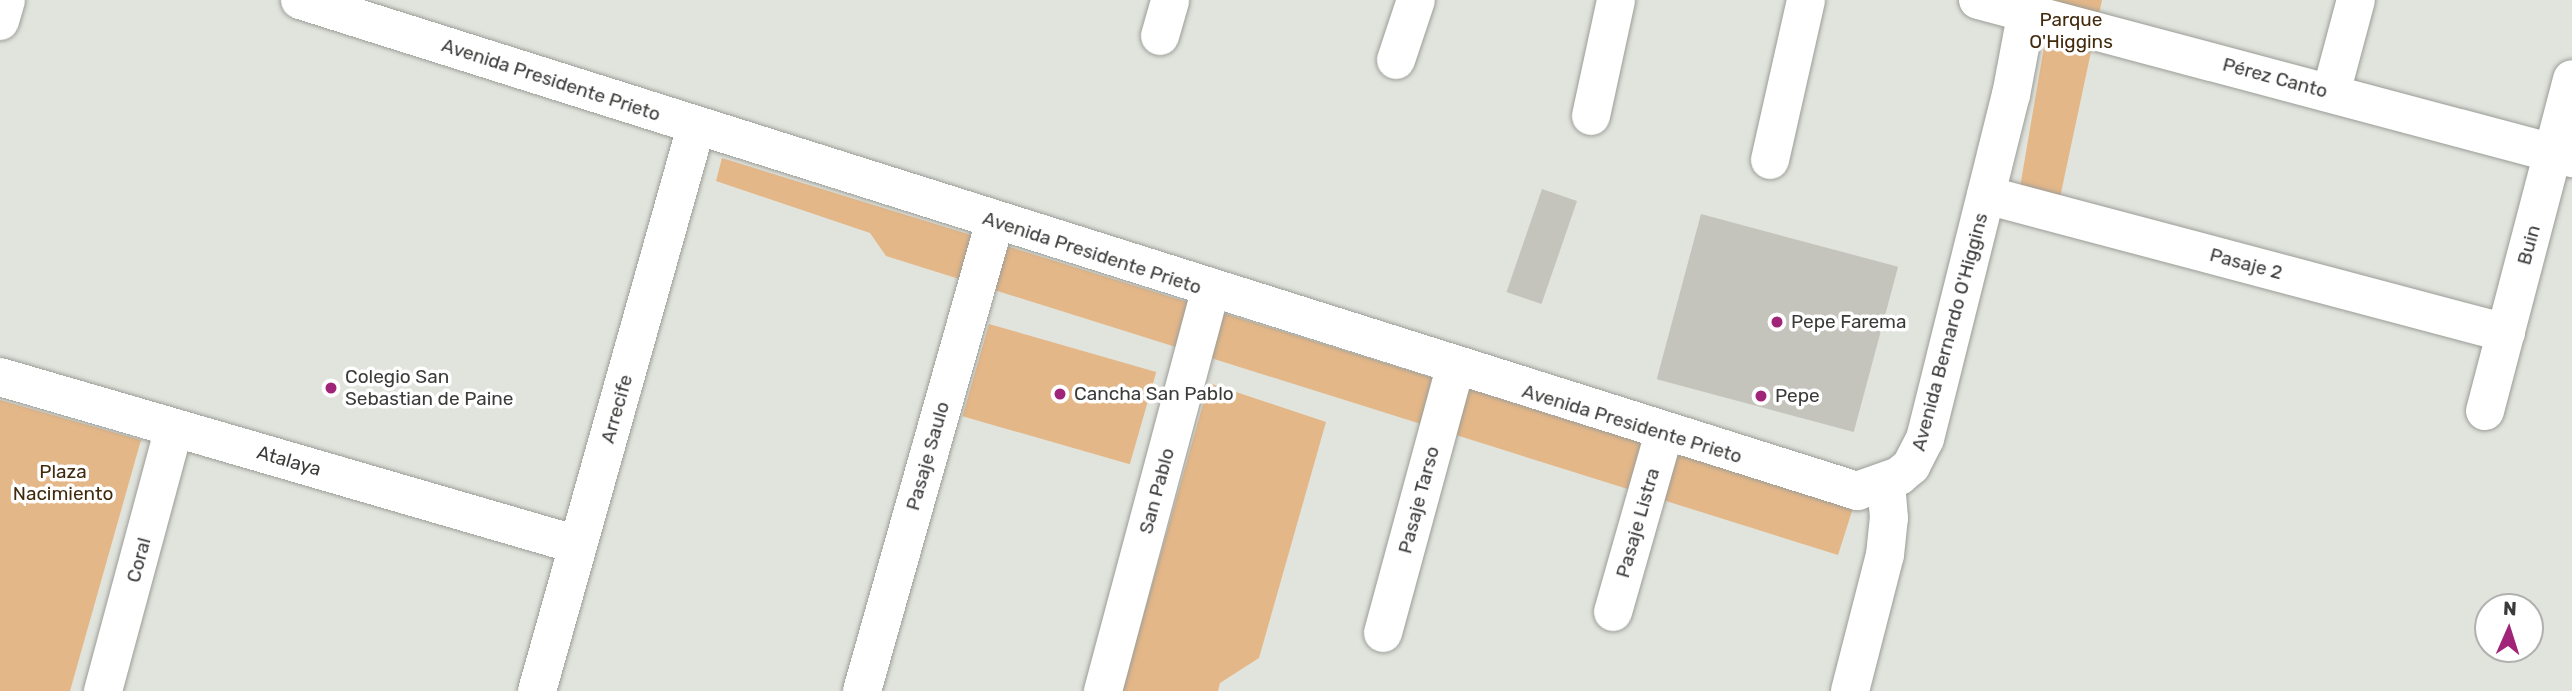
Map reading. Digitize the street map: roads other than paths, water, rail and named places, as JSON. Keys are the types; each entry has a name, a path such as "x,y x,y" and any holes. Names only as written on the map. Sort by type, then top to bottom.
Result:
{"street":[{"path":"0,22 6,0"},
{"name":"Avenida Presidente Prieto","path":"300,0 1849,491 1886,485"},
{"path":"1160,36 1170,0"},
{"path":"1396,60 1416,0"},
{"path":"1591,116 1616,0"},
{"path":"1770,160 1806,0"},
{"name":"Pérez Canto","path":"1978,0 2028,6 2332,93 2563,155"},
{"path":"2332,93 2356,0"},
{"name":"Avenida Bernardo O'Higgins","path":"1886,485 1911,466 1925,439 1986,195 2028,6"},
{"name":"Buin","path":"2485,411 2506,333 2563,155 2572,79"},
{"name":"Arrecife","path":"537,691 696,127"},
{"name":"Pasaje 2","path":"1986,195 2506,333"},
{"name":"Pasaje Saulo","path":"862,691 995,222"},
{"name":"San Pablo","path":"1103,691 1210,290"},
{"name":"Pasaje Tarso","path":"1383,633 1455,368"},
{"name":"Atalaya","path":"0,377 578,545"},
{"name":"Coral","path":"103,691 174,428"},
{"name":"Pasaje Listra","path":"1613,612 1664,433"},
{"path":"1850,691 1886,546 1886,485"}],"place":[{"name":"Pepe Farema","path":"1777,322"},
{"name":"Colegio San Sebastian de Paine","path":"331,388"},
{"name":"Cancha San Pablo","path":"1060,394"},
{"name":"Pepe","path":"1761,396"}],"park label":[{"name":"Parque O'Higgins","path":"2071,31"},
{"name":"Plaza Nacimiento","path":"63,483"}]}
